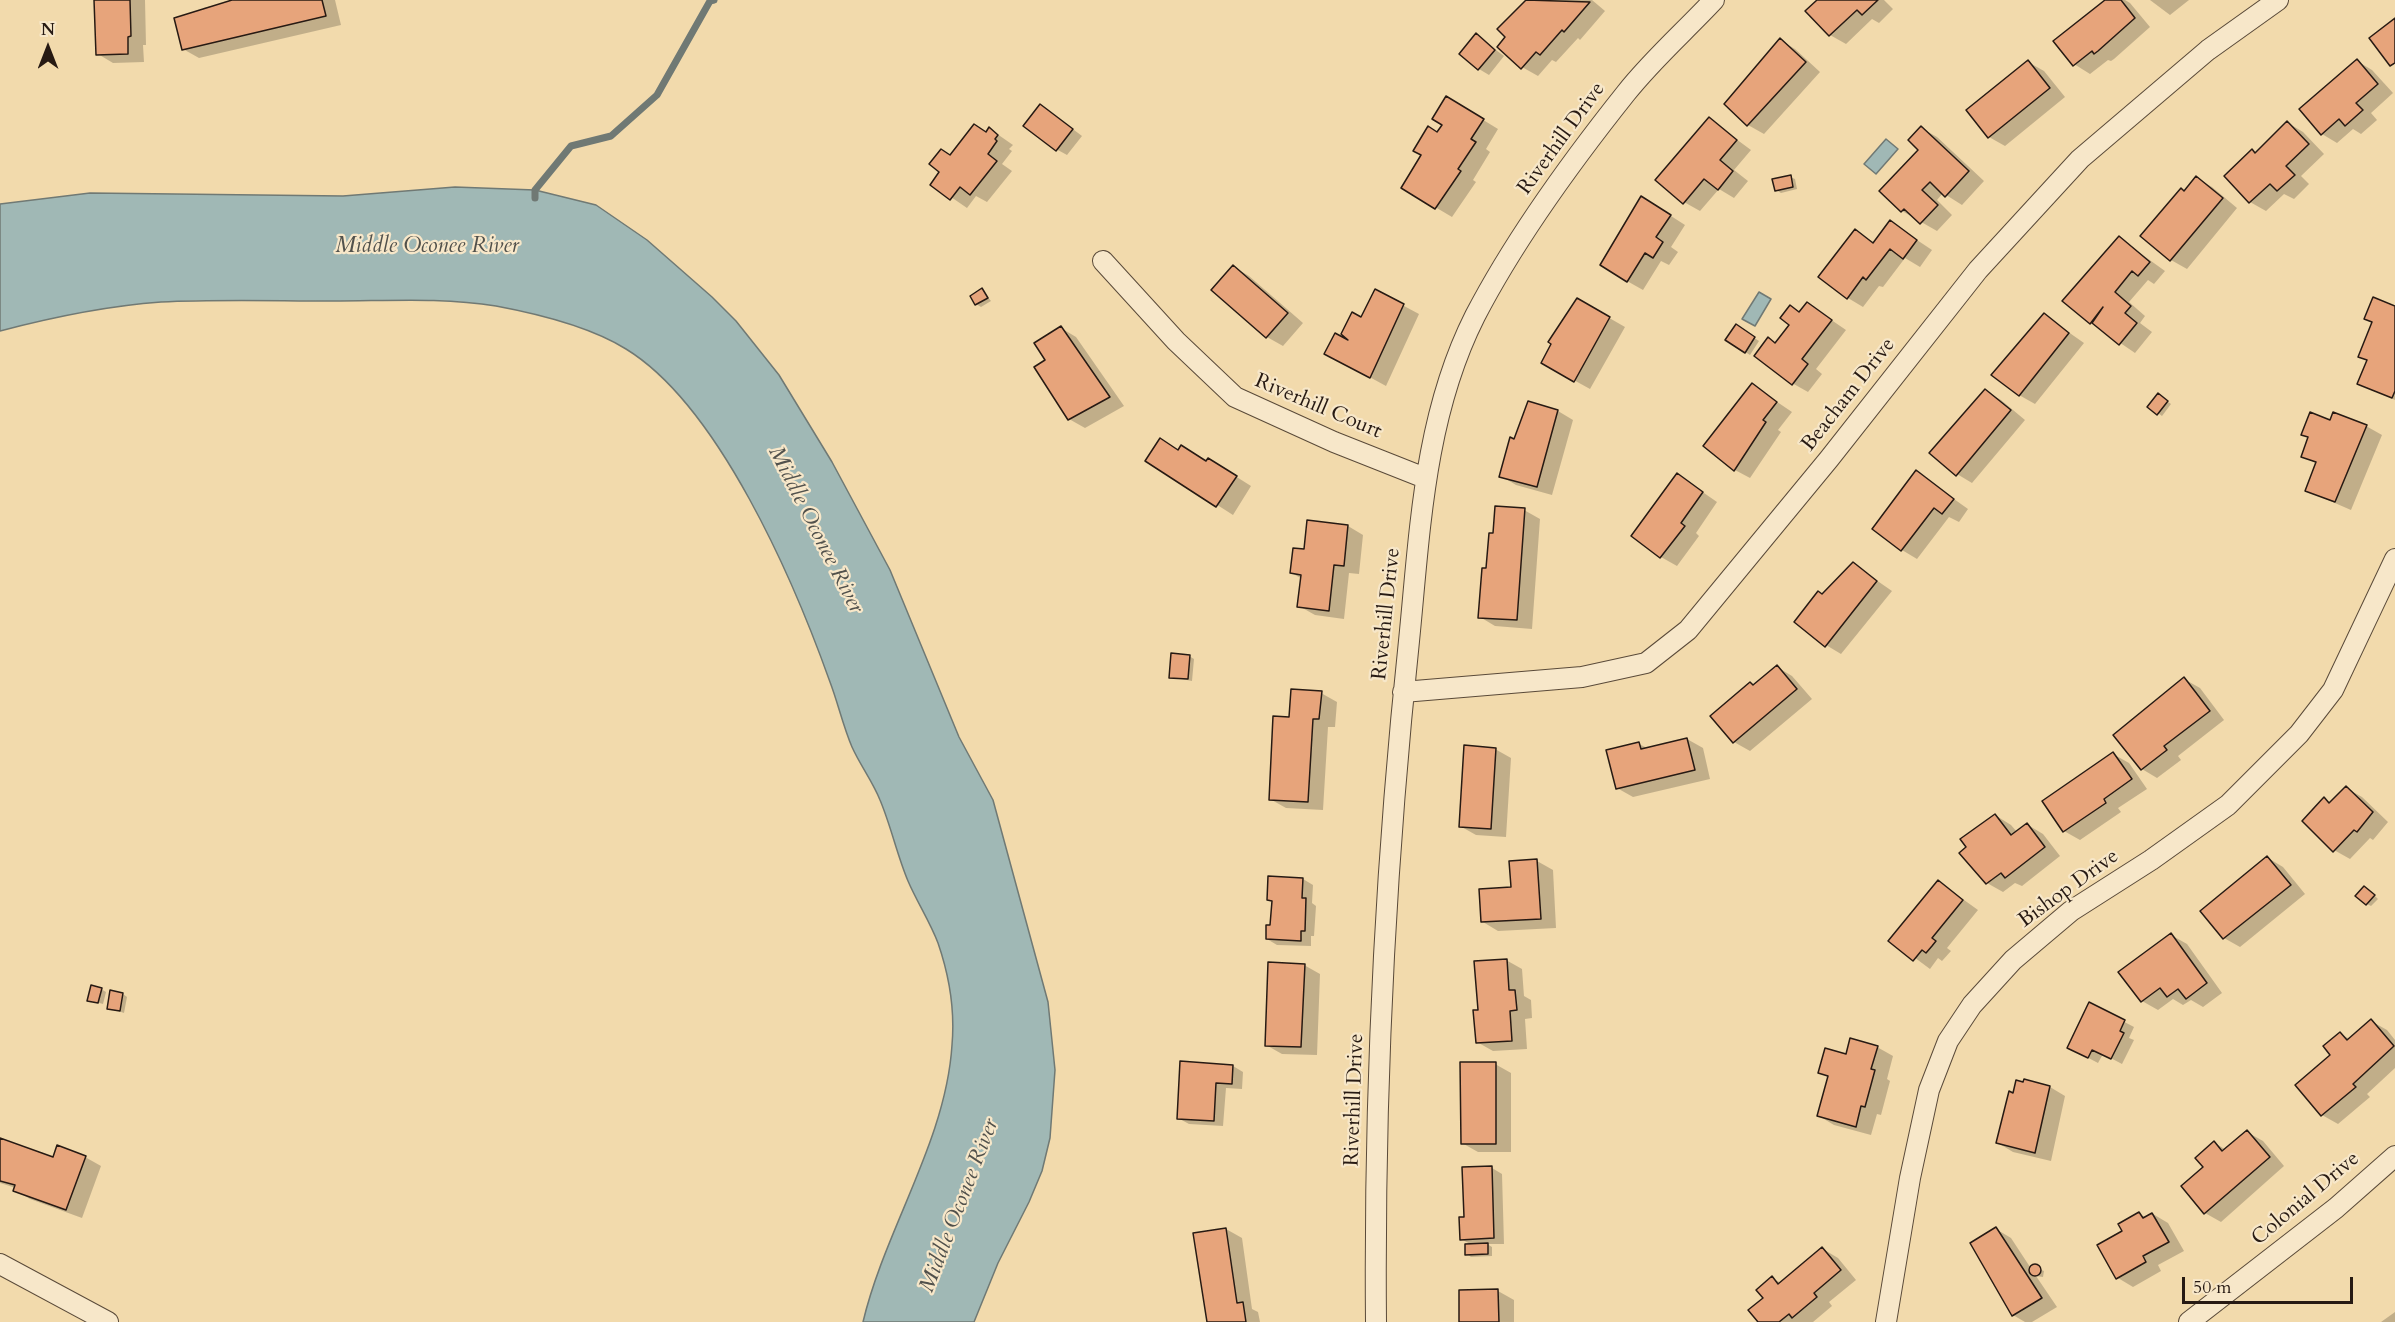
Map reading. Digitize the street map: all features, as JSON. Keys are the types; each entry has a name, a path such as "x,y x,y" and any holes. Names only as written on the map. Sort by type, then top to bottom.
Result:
{"street":[{"name":"Riverhill Drive","path":"1376,1322 1375,1218 1385,898 1425,478 1443,395 1475,317 1537,213 1628,91 1714,0"},
{"name":"Beacham Drive","path":"1403,692 1582,676 1646,663 1688,630 1822,468 1978,270 2080,159 2208,50 2278,0"},
{"name":"Riverhill Court","path":"1103,261 1176,341 1235,397 1334,442 1425,478"},
{"name":"Bishop Drive","path":"1886,1322 1910,1178 1929,1090 1948,1041 1972,1005 2013,960 2071,911 2151,860 2228,805 2299,734 2333,690 2357,635 2388,596 2395,559"},
{"name":"Colonial Drive","path":"2189,1322 2336,1208 2395,1156"},
{"path":"0,1264 108,1322"}],"water":[{"path":"1886,139 1898,149 1876,174 1864,164"},
{"name":"Middle Oconee River","path":"455,187 535,190 596,205 647,240 712,297 736,321 779,375 832,462 890,570 959,737 993,800 1048,1002 1055,1070 1050,1138 1042,1171 998,1263 974,1322 863,1322 885,1253 939,1116 952,1045 953,1019 948,980 938,943 908,881 877,793 852,747 815,641 774,547 722,453 692,411 660,376 626,349 580,327 512,309 455,301 161,302 80,313 0,331 0,204 90,193 343,196"},
{"path":"1759,292 1771,299 1755,326 1742,319"}],"building":[{"path":"94,0 130,0 131,36 128,37 128,54 96,55"},
{"path":"232,0 322,0 326,16 182,50 174,18"},
{"path":"1526,0 1590,2 1564,32 1562,30 1540,55 1536,52 1521,69 1497,47 1505,37 1497,29"},
{"path":"1817,0 1878,0 1862,15 1857,10 1829,36 1805,11"},
{"path":"2105,0 2121,0 2135,18 2098,51 2094,54 2092,51 2073,66 2053,41"},
{"path":"2395,18 2395,63 2390,66 2369,38"},
{"path":"1476,33 1495,50 1478,70 1459,54"},
{"path":"1780,38 1806,62 1747,126 1724,104"},
{"path":"2357,59 2378,84 2356,103 2363,110 2345,126 2339,119 2321,135 2299,109"},
{"path":"2028,60 2050,88 1988,138 1966,110"},
{"path":"1446,96 1484,119 1471,139 1476,142 1458,169 1461,171 1435,209 1401,188 1421,155 1413,151 1428,126 1437,132 1442,125 1432,119"},
{"path":"1040,104 1073,129 1056,151 1023,126"},
{"path":"1709,117 1737,140 1720,160 1733,171 1718,190 1704,179 1683,204 1655,180"},
{"path":"2287,121 2309,144 2286,166 2295,175 2277,191 2270,184 2249,203 2224,176 2252,149 2255,153"},
{"path":"974,124 986,132 989,127 998,135 995,139 997,141 988,154 997,161 970,195 960,187 950,200 930,185 939,172 929,164 941,149 950,155"},
{"path":"1921,126 1969,171 1945,197 1930,182 1922,190 1938,205 1920,224 1904,209 1901,212 1879,191 1918,150 1908,140"},
{"path":"1791,175 1793,187 1775,191 1772,179"},
{"path":"2196,176 2223,198 2170,261 2140,236 2181,188 2184,191"},
{"path":"1641,196 1671,215 1656,237 1663,242 1653,258 1645,253 1627,282 1600,265"},
{"path":"1890,220 1917,240 1903,259 1890,249 1866,280 1863,277 1847,299 1818,277 1855,229 1873,243"},
{"path":"2119,236 2150,262 2138,276 2132,271 2115,292 2131,306 2125,313 2137,323 2119,345 2092,323 2103,307 2090,324 2062,301"},
{"path":"1233,265 1288,313 1266,338 1211,290"},
{"path":"982,288 988,298 975,305 970,296"},
{"path":"1375,289 1404,304 1370,378 1324,354 1335,333 1348,340 1341,334 1352,312 1361,317"},
{"path":"2373,297 2395,306 2395,391 2392,398 2357,384 2367,360 2358,357 2372,322 2364,319"},
{"path":"1577,298 1610,317 1574,382 1541,363 1551,344 1548,342"},
{"path":"1807,302 1832,320 1802,359 1808,364 1792,385 1754,356 1768,337 1775,343 1789,325 1780,318 1790,305 1799,312"},
{"path":"2044,313 2069,333 2019,396 1991,375"},
{"path":"1736,324 1755,337 1745,353 1725,340"},
{"path":"1061,326 1110,397 1068,420 1034,367 1045,360 1034,343"},
{"path":"1752,383 1777,402 1763,420 1766,422 1734,471 1703,446"},
{"path":"1985,389 2011,410 1956,476 1929,453"},
{"path":"2158,393 2168,401 2157,415 2147,407"},
{"path":"1528,401 1558,410 1537,487 1499,477 1510,437 1514,439"},
{"path":"2310,412 2330,420 2333,412 2367,425 2335,502 2305,491 2316,462 2301,457 2308,437 2301,435"},
{"path":"1160,438 1178,450 1181,445 1206,461 1208,458 1237,476 1216,507 1145,461"},
{"path":"1916,470 1954,499 1942,514 1934,508 1901,551 1872,529"},
{"path":"1677,473 1703,492 1681,523 1685,526 1660,558 1631,536"},
{"path":"1495,506 1525,508 1517,620 1478,618 1482,568 1486,568 1489,533 1493,533"},
{"path":"1307,520 1348,525 1344,566 1334,565 1329,611 1297,607 1301,575 1290,573 1293,548 1304,549"},
{"path":"1853,562 1877,581 1825,647 1794,622 1818,591 1822,594"},
{"path":"1171,653 1190,655 1188,679 1169,678"},
{"path":"1777,665 1797,689 1733,743 1710,716 1750,682 1753,685"},
{"path":"2184,677 2210,711 2164,746 2167,750 2141,770 2113,735"},
{"path":"1291,689 1322,691 1319,719 1313,719 1308,802 1269,800 1273,716 1289,717"},
{"path":"1687,738 1695,770 1616,789 1606,750 1639,742 1641,749"},
{"path":"1464,745 1496,748 1491,829 1459,827"},
{"path":"2113,752 2132,779 2104,799 2106,803 2063,832 2042,801"},
{"path":"2346,786 2373,812 2357,832 2354,830 2333,852 2302,821 2324,797 2329,803"},
{"path":"1995,814 2011,835 2027,823 2045,847 2005,878 2001,873 1986,884 1959,853 1966,847 1960,839"},
{"path":"2267,856 2291,885 2223,939 2200,911"},
{"path":"1537,859 1541,919 1481,922 1479,889 1511,887 1509,861"},
{"path":"1268,876 1303,878 1302,898 1306,898 1305,931 1301,931 1301,941 1266,939 1266,925 1270,925 1272,901 1267,900"},
{"path":"1938,880 1963,900 1932,938 1936,941 1932,946 1926,953 1922,950 1913,961 1888,941"},
{"path":"2364,886 2375,895 2366,905 2355,896"},
{"path":"2171,933 2207,983 2186,999 2178,989 2167,997 2160,988 2141,1002 2118,972"},
{"path":"1507,959 1509,990 1515,990 1517,1010 1510,1011 1512,1041 1476,1043 1473,1010 1478,1010 1474,961"},
{"path":"1268,962 1305,964 1301,1047 1265,1046"},
{"path":"91,985 102,988 98,1003 87,1001"},
{"path":"110,990 123,993 120,1011 107,1009"},
{"path":"2089,1002 2125,1020 2120,1031 2124,1033 2111,1059 2092,1050 2088,1058 2067,1048"},
{"path":"2371,1019 2394,1046 2353,1084 2356,1087 2321,1116 2295,1085 2330,1055 2323,1046 2340,1032 2347,1040"},
{"path":"1850,1038 1878,1046 1871,1069 1875,1070 1865,1107 1861,1106 1856,1127 1817,1116 1828,1076 1818,1073 1825,1048 1846,1054"},
{"path":"1180,1061 1233,1065 1232,1084 1216,1083 1214,1121 1177,1119"},
{"path":"1460,1062 1496,1062 1496,1144 1461,1144"},
{"path":"2024,1079 2050,1086 2035,1153 1996,1143 2009,1091 2013,1093 2016,1080 2023,1082"},
{"path":"2247,1130 2270,1157 2204,1214 2181,1186 2203,1167 2195,1158 2214,1141 2222,1151"},
{"path":"0,1138 53,1157 57,1145 86,1156 66,1210 13,1191 15,1185 0,1181"},
{"path":"1492,1166 1494,1238 1460,1240 1459,1217 1464,1217 1462,1167"},
{"path":"2139,1212 2143,1218 2152,1213 2169,1242 2143,1256 2146,1262 2116,1279 2097,1245 2122,1231 2118,1224"},
{"path":"1996,1227 2042,1298 2012,1316 1970,1243"},
{"path":"1226,1228 1237,1303 1243,1302 1246,1322 1207,1322 1193,1233"},
{"path":"1488,1243 1488,1254 1465,1255 1465,1244"},
{"path":"1822,1247 1841,1270 1814,1293 1817,1297 1792,1318 1789,1314 1779,1322 1758,1322 1748,1310 1763,1298 1756,1290 1772,1276 1778,1284"},
{"path":"2035,1264 2041,1270 2035,1276 2029,1270"},
{"path":"1498,1289 1499,1322 1459,1322 1459,1290"}],"waterway":[{"path":"535,198 535,190 571,146 611,136 657,95 710,1 714,0"}]}
